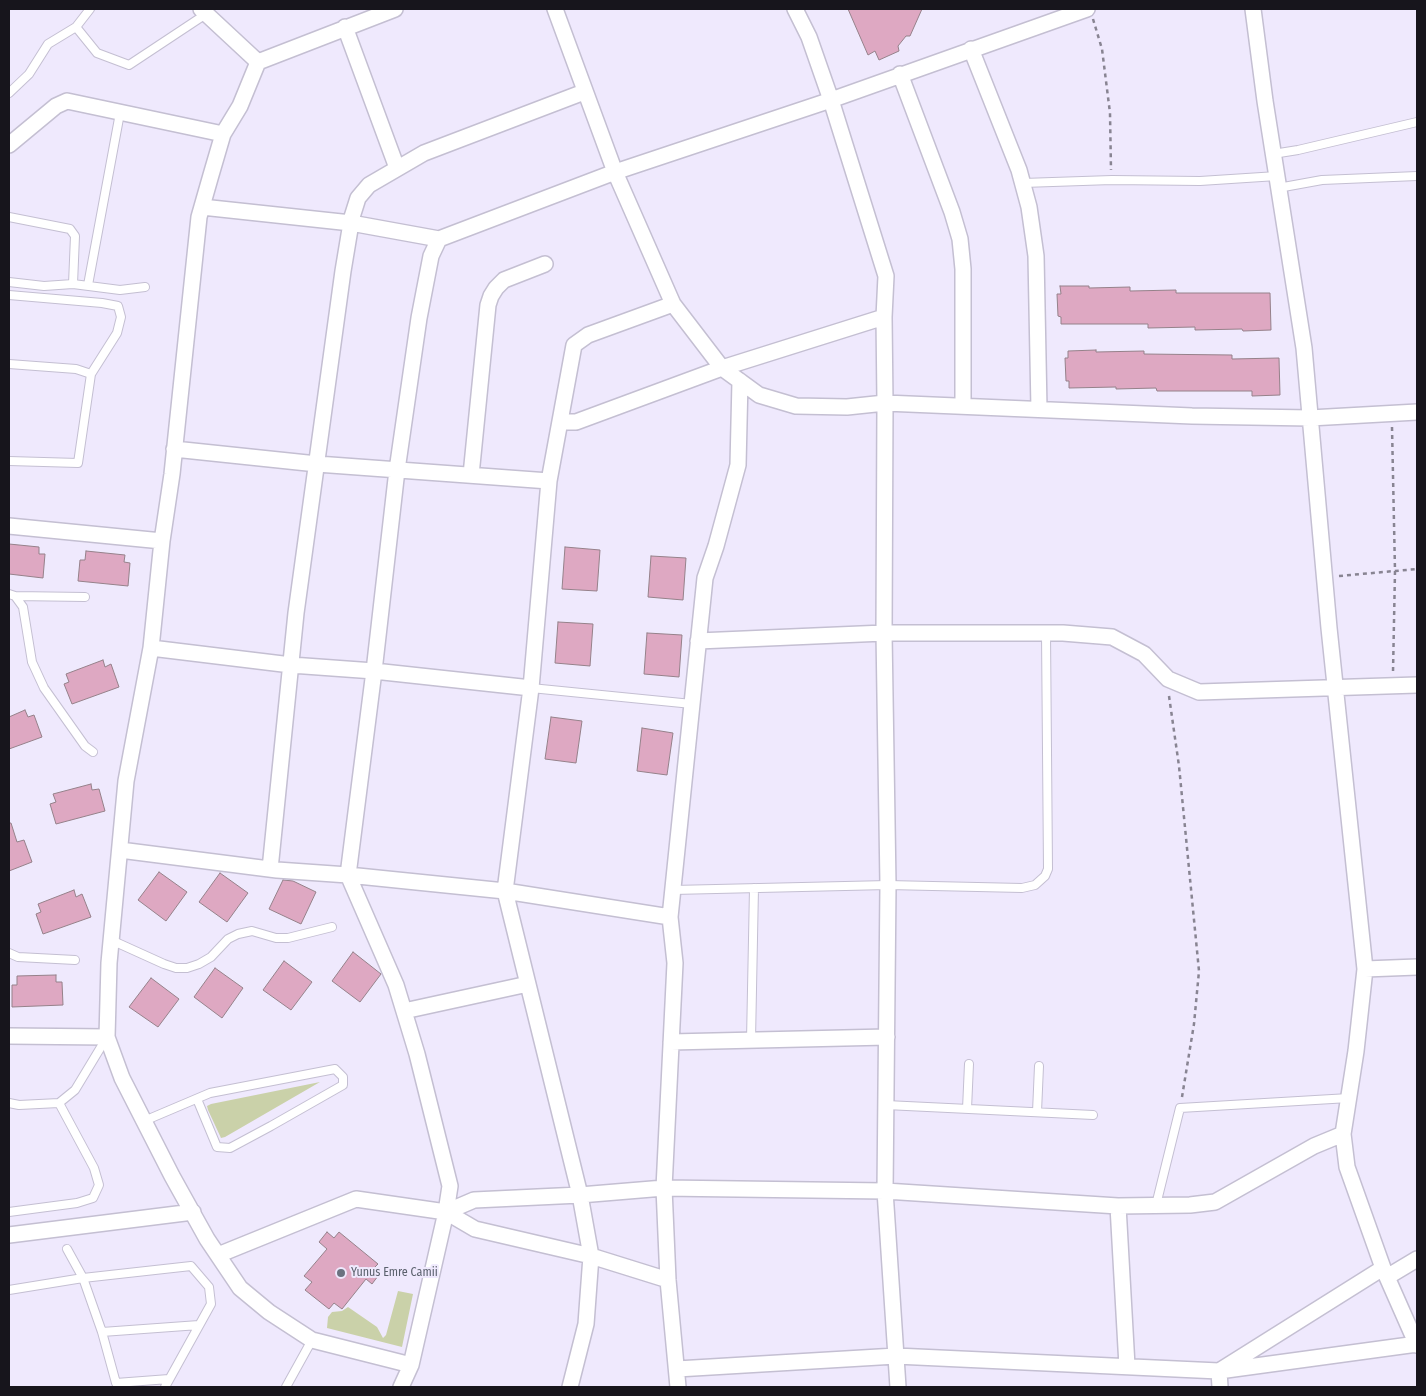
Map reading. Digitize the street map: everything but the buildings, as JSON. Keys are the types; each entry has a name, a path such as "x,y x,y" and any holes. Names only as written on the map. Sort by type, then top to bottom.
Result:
{"street":[{"path":"396,9 258,62 240,106 223,134 202,207 151,648 126,780 111,940 107,1037 122,1078 192,1212 240,1288 269,1312 312,1340 411,1365"},
{"path":"555,9 615,172 673,304 722,368 759,395 796,406 847,407 885,403 964,405 1039,410 1310,418 1417,412"},
{"path":"795,9 808,37 831,100 886,276 884,317 884,633 888,884 885,1192 898,1387"},
{"path":"677,1369 896,1356 1219,1371 1417,1344 1385,1273 1347,1167 1343,1134 1356,1051 1365,969 1335,687 1304,348 1273,154 1253,9"},
{"path":"203,11 258,62"},
{"path":"202,207 351,223 439,239 615,172 831,100 971,49 1090,12"},
{"path":"345,27 397,168"},
{"path":"971,49 1023,183 1033,231 1036,256 1039,410"},
{"path":"900,74 952,212 960,239 963,269 964,405"},
{"path":"270,869 296,613 351,223 358,198 368,185 424,153 584,92"},
{"path":"9,145 56,106 67,101 223,134"},
{"path":"401,1387 411,1365 446,1212 450,1186 417,1054 396,985 348,875 374,671 396,470 430,256 439,239"},
{"path":"471,475 488,304 496,288 504,280 545,264"},
{"path":"570,1387 586,1324 591,1256 580,1194 505,891 531,688 549,481 574,345 588,335 673,304"},
{"path":"560,422 576,422 722,368 884,317"},
{"path":"678,1387 668,1280 664,1188 675,963 670,917 704,578 716,546 738,465 740,381"},
{"path":"174,449 317,464 549,481"},
{"path":"9,526 162,541"},
{"path":"698,641 884,633 1063,633 1112,638 1144,654 1168,679 1199,692 1417,685"},
{"path":"151,648 291,665 374,671 531,688"},
{"path":"120,850 270,869 505,891 670,917"},
{"path":"1365,969 1417,967"},
{"path":"404,1011 528,984"},
{"path":"9,1036 107,1037"},
{"path":"671,1042 887,1037"},
{"path":"446,1212 474,1200 664,1188 885,1192 1118,1206 1190,1205 1215,1202 1314,1146 1343,1134"},
{"path":"218,1255 356,1199 446,1212 474,1229 591,1256 668,1280"},
{"path":"1118,1206 1128,1366"},
{"path":"9,1235 192,1212"},
{"path":"1219,1371 1385,1273 1417,1259"},
{"path":"1219,1371 1220,1387"}],"lane":[{"path":"9,93 29,74 48,44 76,27 90,9"},
{"path":"76,27 97,53 129,64 203,11"},
{"path":"88,285 120,113"},
{"path":"1273,154 1417,122"},
{"path":"1023,183 1112,180 1278,182 1417,176"},
{"path":"9,217 70,229 76,236 73,284"},
{"path":"9,282 44,286 88,285 120,290 145,287"},
{"path":"9,295 118,306 121,317 117,333 91,374 78,463 9,462"},
{"path":"9,364 76,369 91,374"},
{"path":"12,595 85,597"},
{"path":"12,595 23,607 32,662 44,688 85,746 93,752"},
{"path":"673,890 888,884 1022,888 1035,885 1045,876 1048,869 1046,633"},
{"path":"531,688 692,704"},
{"path":"751,1040 754,888"},
{"path":"111,940 164,964 176,968 187,968 211,957 228,939 238,934 252,931 276,938 288,938 332,927"},
{"path":"9,953 18,957 75,960"},
{"path":"9,1103 19,1105 59,1103 75,1090 107,1037"},
{"path":"967,1109 969,1064"},
{"path":"1037,1112 1039,1066"},
{"path":"144,1121 210,1093 335,1068 343,1077 343,1084 230,1148 218,1147 197,1099"},
{"path":"1156,1205 1180,1108 1349,1098"},
{"path":"9,1212 77,1203 93,1198 99,1185 94,1168 59,1103"},
{"path":"886,1105 1093,1114"},
{"path":"67,1249 83,1278 102,1332 116,1383 169,1379"},
{"path":"9,1290 83,1278 191,1266 208,1287 212,1304 165,1387"},
{"path":"102,1332 199,1326"},
{"path":"286,1387 312,1340"}],"path":[{"path":"1090,12 1102,50 1110,113 1112,180"},
{"path":"1391,413 1395,571 1393,686"},
{"path":"1325,578 1417,569"},
{"path":"1168,679 1170,712 1179,766 1200,971 1194,1024 1180,1108"}],"green space":[{"path":"320,1082 221,1138 207,1106 211,1104"},
{"path":"398,1291 413,1294 402,1347 327,1328 328,1317 332,1312 342,1311 348,1307 377,1327 383,1338 386,1335"}],"place":[{"name":"Yunus Emre Camii","path":"341,1273"}]}
